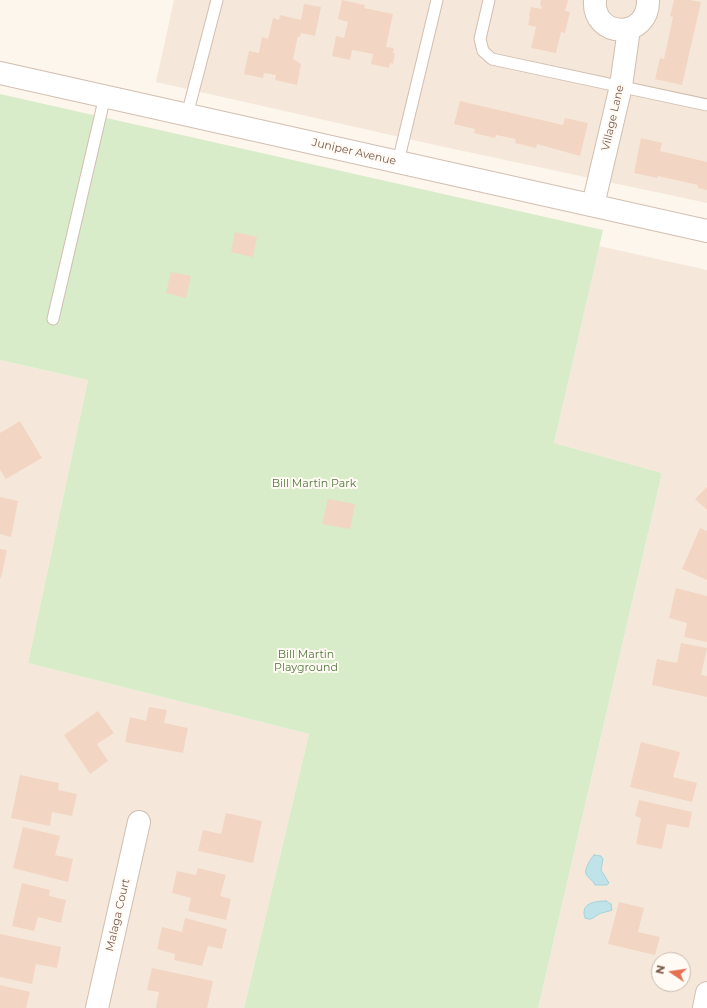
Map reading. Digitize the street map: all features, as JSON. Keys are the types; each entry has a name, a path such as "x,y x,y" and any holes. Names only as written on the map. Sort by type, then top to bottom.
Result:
{"street":[{"path":"595,0 596,13 600,20 606,26 621,30 629,29 644,19 648,10 648,0"},
{"name":"Village Lane","path":"593,206 621,86 629,29"},
{"name":"Juniper Avenue","path":"0,73 707,231"},
{"name":"Malaga Court","path":"98,1008 139,822"},
{"path":"704,1008 707,993"}],"lane":[{"path":"187,115 218,0"},
{"path":"398,162 437,0"},
{"path":"489,0 480,39 483,52 492,59 707,105"},
{"path":"53,319 105,96"}],"shaded area":[{"path":"174,0 707,0 707,203 435,145 156,82"},
{"path":"599,246 707,270 707,1008 538,1008 662,473 554,443"},
{"path":"0,360 88,380 28,663 309,734 244,1008 0,1008"}],"green space":[{"name":"Bill Martin Park","path":"0,94 603,230 554,443 662,473 538,1008 244,1008 309,734 28,663 88,380 0,360"}],"water":[{"path":"594,855 601,856 603,859 601,870 609,883 607,885 595,885 586,874 587,867"},
{"path":"606,901 611,904 612,910 601,913 591,919 585,918 584,913 587,906 593,902"}],"building":[{"path":"342,0 365,5 364,8 393,14 386,47 394,48 393,53 395,53 393,64 390,63 389,68 371,64 373,54 352,50 350,60 332,56 336,36 344,38 348,22 338,19"},
{"path":"541,0 568,0 565,11 570,12 565,33 561,32 556,53 531,48 536,27 528,25 529,16 531,7 541,9"},
{"path":"674,0 701,2 682,85 655,79 660,58 664,59 673,17 670,16"},
{"path":"304,4 321,7 315,36 301,33 300,37 298,36 293,59 301,64 297,85 275,80 276,75 264,73 263,78 244,74 249,51 259,53 262,37 268,39 273,18 279,20 280,15 301,20"},
{"path":"460,101 563,125 565,118 588,123 580,156 537,144 536,148 515,143 516,139 496,135 495,138 474,133 475,129 454,124"},
{"path":"641,138 662,143 660,151 707,162 707,190 698,188 698,185 658,176 657,178 634,173"},
{"path":"235,232 257,237 253,257 231,252"},
{"path":"171,272 191,276 186,298 166,293"},
{"path":"20,421 42,458 6,479 0,470 0,433"},
{"path":"707,487 707,510 695,499"},
{"path":"0,497 18,501 11,537 0,534"},
{"path":"328,499 355,504 350,529 322,524"},
{"path":"700,528 707,531 707,580 682,569"},
{"path":"0,549 7,550 1,578 0,578"},
{"path":"676,588 707,596 707,642 684,637 687,623 669,618"},
{"path":"681,643 707,648 701,675 707,676 707,697 652,685 657,659 677,663"},
{"path":"149,707 167,710 164,723 188,728 183,753 125,742 130,717 146,721"},
{"path":"98,711 114,733 97,744 108,761 90,774 64,735"},
{"path":"641,742 680,752 673,777 697,783 692,802 630,787"},
{"path":"20,775 59,783 58,790 77,794 72,816 52,812 50,826 11,818"},
{"path":"639,800 692,812 689,828 667,824 662,849 636,844 641,818 635,816"},
{"path":"226,813 262,821 253,863 198,851 203,830 221,834"},
{"path":"23,827 60,836 55,855 73,859 68,882 13,868"},
{"path":"198,868 226,875 220,896 231,899 226,920 188,911 191,898 172,893 177,871 196,875"},
{"path":"22,883 50,890 49,896 66,900 61,923 38,917 34,931 12,926"},
{"path":"619,902 644,908 638,932 660,937 656,952 651,952 651,954 608,944"},
{"path":"185,918 227,929 222,949 208,946 202,966 174,960 175,954 157,949 162,927 182,932"},
{"path":"0,934 61,947 57,968 36,964 32,984 0,977"},
{"path":"152,968 213,981 207,1008 156,1008 159,992 147,990"},
{"path":"0,985 30,992 26,1008 0,1008"}],"park label":[{"name":"Bill Martin Playground","path":"306,661"}]}
